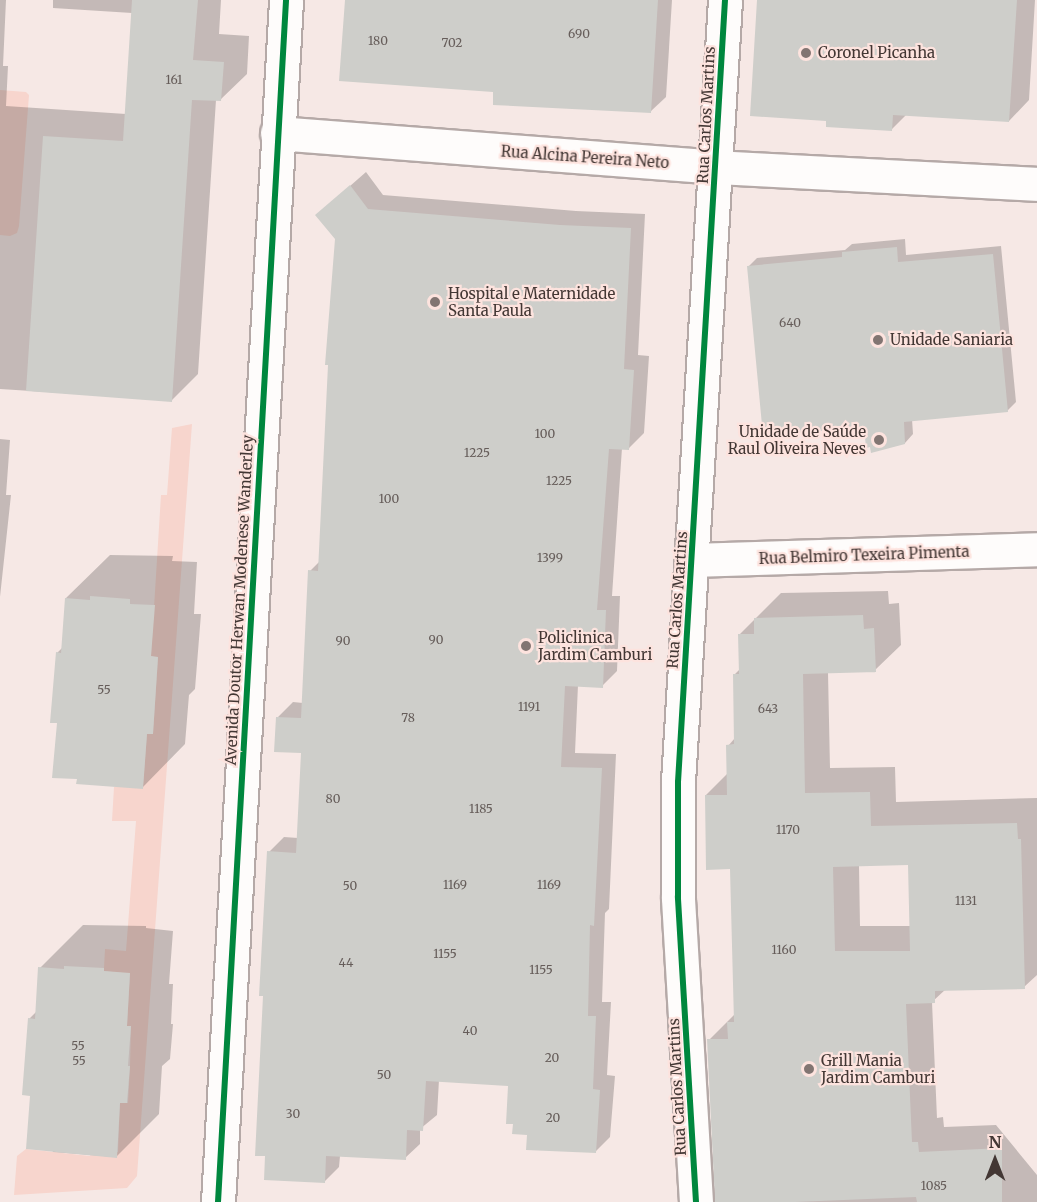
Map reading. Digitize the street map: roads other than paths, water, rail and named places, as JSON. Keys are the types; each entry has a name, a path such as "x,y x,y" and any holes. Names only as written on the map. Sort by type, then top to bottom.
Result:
{"street":[{"name":"Avenida Doutor Herwan Modenese Wanderley","path":"218,1202 286,0"},
{"name":"Rua Carlos Martins","path":"696,1202 678,897 678,782 725,0"},
{"name":"Rua Alcina Pereira Neto","path":"277,133 715,167 1037,184"},
{"name":"Rua Belmiro Texeira Pimenta","path":"692,560 1037,549"}],"place":[{"name":"Coronel Picanha","path":"806,53"},
{"name":"Hospital e Maternidade Santa Paula","path":"435,302"},
{"name":"Unidade Saniaria","path":"878,340"},
{"name":"Unidade de Saúde Raul Oliveira Neves","path":"879,440"},
{"name":"Policlinica Jardim Camburi","path":"526,646"},
{"name":"Grill Mania Jardim Camburi","path":"809,1069"}]}
